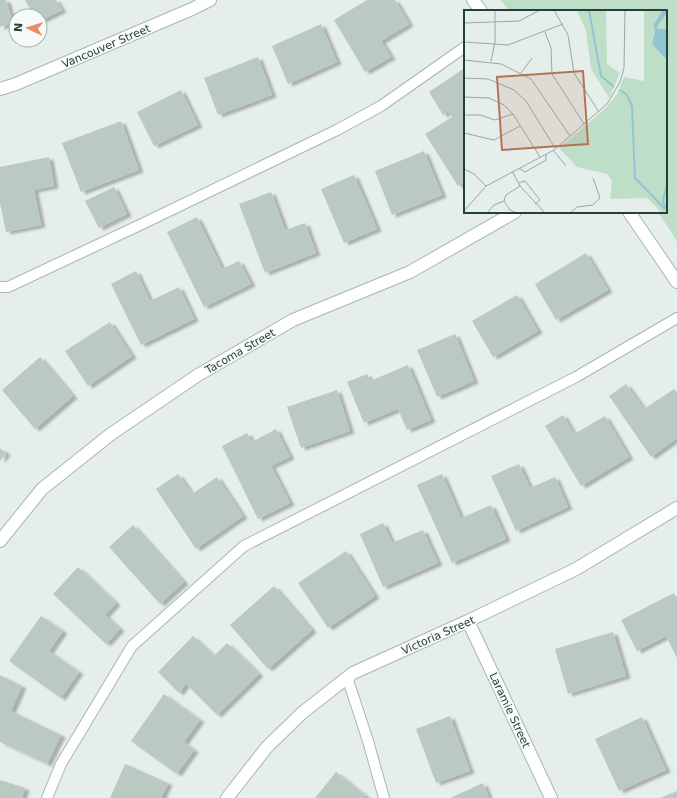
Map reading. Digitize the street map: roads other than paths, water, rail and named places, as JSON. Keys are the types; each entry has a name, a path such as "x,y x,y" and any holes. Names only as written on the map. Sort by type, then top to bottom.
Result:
{"street":[{"name":"Vancouver Street","path":"0,89 16,84 210,0"},
{"path":"473,0 480,10"},
{"name":"Tacoma Street","path":"0,541 42,489 111,434 198,375 293,320 410,272 513,213"},
{"path":"630,213 677,282"},
{"name":"Victoria Street","path":"227,798 267,746 302,713 353,673 468,621 576,569 677,508"},
{"name":"Laramie Street","path":"468,621 551,798"}],"lane":[{"path":"0,287 8,287 337,130 381,106 464,48"},
{"path":"47,798 61,764 132,646 244,546 576,377 677,318"},
{"path":"347,677 368,741 384,798"}]}
